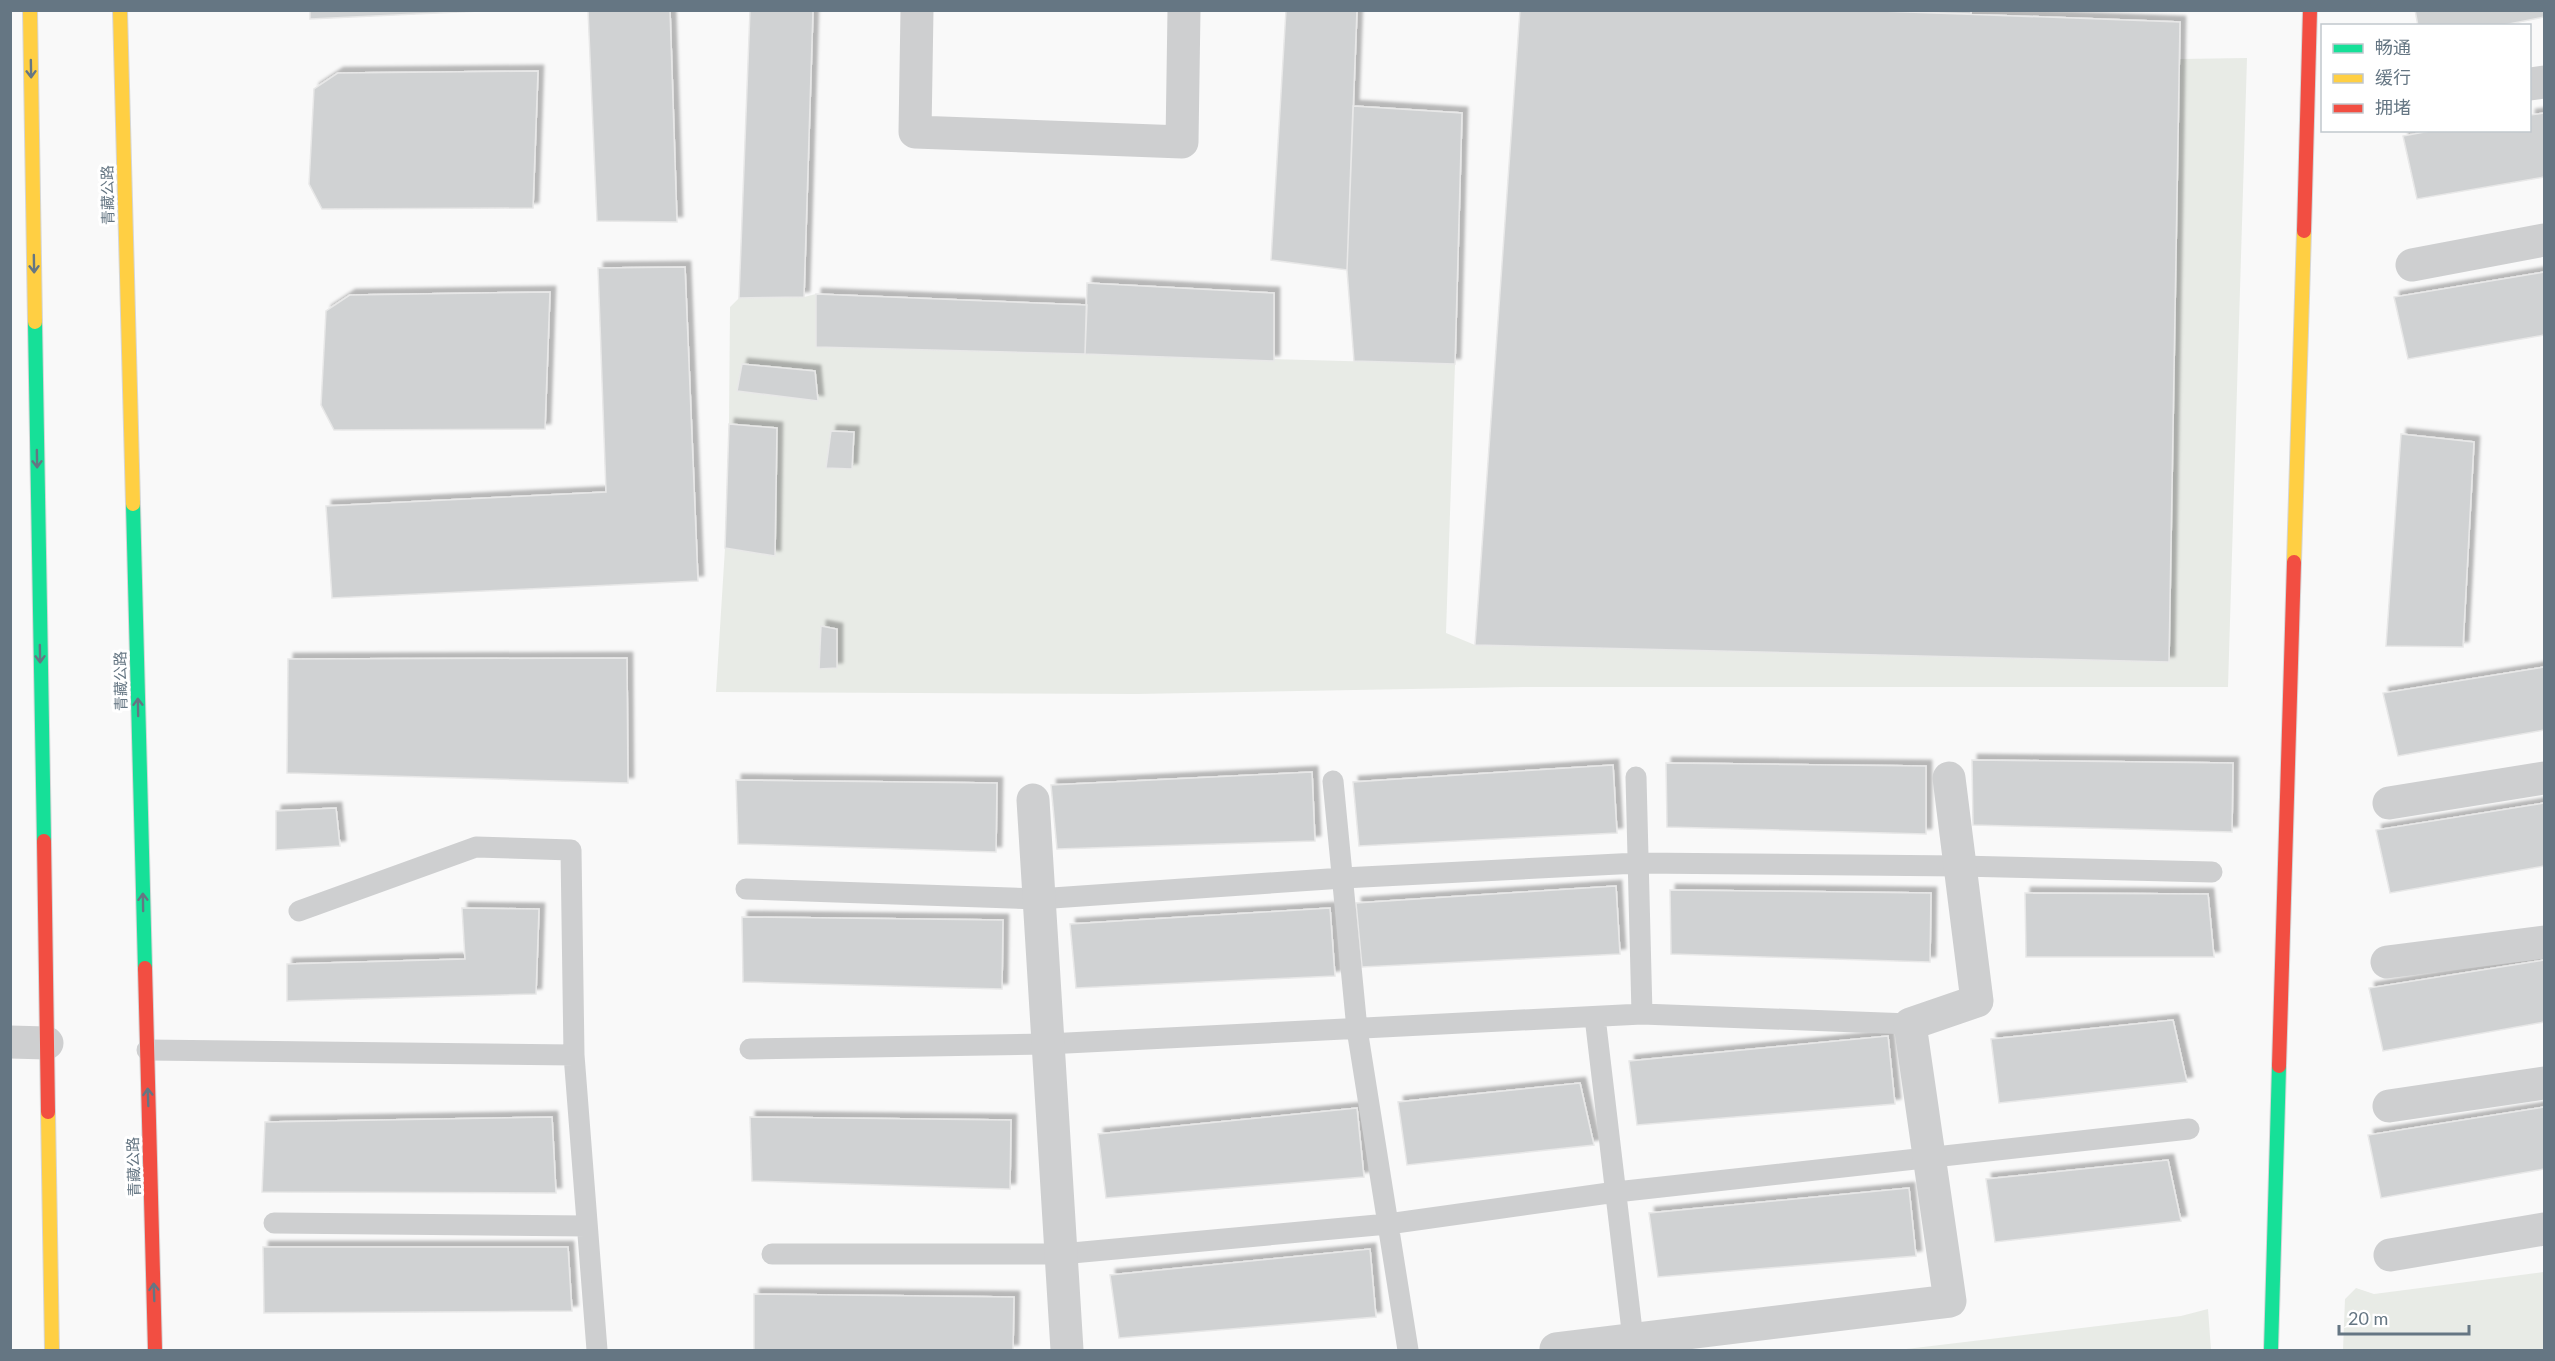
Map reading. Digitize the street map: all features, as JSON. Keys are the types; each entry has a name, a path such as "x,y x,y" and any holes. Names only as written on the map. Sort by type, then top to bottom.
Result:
{"main road":[{"path":"30,10 52,1350"},
{"name":"青藏公路","path":"120,10 155,1350"},
{"path":"2271,1350 2310,10"}],"street":[{"path":"917,10 915,132 1182,142 1184,10"},
{"path":"2412,265 2544,240"},
{"path":"1551,1350 1950,1301 1910,1024 1977,1001 1949,778"},
{"path":"2389,803 2544,778"},
{"path":"1033,800 1067,1350"},
{"path":"2387,962 2544,942"},
{"path":"10,1042 47,1043"},
{"path":"2389,1106 2544,1083"},
{"path":"2390,1255 2544,1229"}],"lane":[{"path":"1636,777 1642,1014"},
{"path":"1333,781 1358,1029 1408,1350"},
{"path":"299,911 476,847 571,850 574,1055 597,1350"},
{"path":"746,889 1038,899 1343,878 1638,863 1960,866 2212,872"},
{"path":"750,1049 1047,1044 1642,1014 1910,1024"},
{"path":"1595,1017 1633,1339"},
{"path":"147,1050 574,1055"},
{"path":"772,1254 1061,1254 1388,1224 1616,1192 2189,1129"},
{"path":"274,1223 587,1226"}],"shaded area":[{"path":"2247,58 2228,687 1524,687 1137,694 716,692 725,548 775,555 777,428 729,424 730,307 739,298 804,297 816,294 816,347 1455,364 1446,633 1475,645 2169,662 2179,59"},
{"path":"2544,1272 2544,1350 2343,1350 2345,1299 2356,1288 2374,1294"},
{"path":"2208,1309 2211,1350 1898,1350 2181,1316"}],"building":[{"path":"310,10 502,10 310,19"},
{"path":"588,10 670,10 677,222 597,221"},
{"path":"750,10 813,10 804,297 739,298"},
{"path":"1286,10 1357,10 1347,270 1271,260"},
{"path":"1520,10 1854,10 2180,22 2169,662 1475,645"},
{"path":"1854,10 1971,10 1971,14"},
{"path":"2415,10 2544,10 2544,17 2509,24 2418,24"},
{"path":"538,71 533,208 322,209 309,184 314,89 338,73"},
{"path":"1353,106 1462,113 1455,364 1354,361 1347,270"},
{"path":"2544,113 2544,177 2417,199 2403,136 2424,132 2531,132 2531,115"},
{"path":"685,267 698,581 332,598 326,506 606,492 598,268"},
{"path":"2544,272 2544,335 2408,359 2394,297"},
{"path":"1087,283 1274,293 1274,361 1085,354"},
{"path":"550,292 545,429 334,430 321,405 326,311 350,295"},
{"path":"816,294 1087,305 1085,354 816,347"},
{"path":"742,364 815,371 818,401 737,391"},
{"path":"729,424 777,428 775,556 725,548"},
{"path":"831,431 854,432 852,469 826,468"},
{"path":"2401,434 2474,442 2463,647 2386,646"},
{"path":"821,626 837,629 837,668 819,669"},
{"path":"627,658 628,783 287,773 288,659"},
{"path":"2544,667 2544,730 2398,756 2383,693"},
{"path":"1972,760 2233,763 2232,832 1973,825"},
{"path":"1666,763 1926,766 1926,834 1667,827"},
{"path":"1613,765 1617,833 1359,846 1353,782"},
{"path":"1312,772 1315,841 1057,849 1051,785"},
{"path":"736,780 997,783 996,852 738,844"},
{"path":"2544,803 2544,866 2390,893 2376,830"},
{"path":"336,808 340,846 276,850 276,811"},
{"path":"1616,886 1620,954 1362,967 1356,903"},
{"path":"1670,890 1931,893 1930,962 1671,954"},
{"path":"2025,893 2208,894 2214,957 2026,957"},
{"path":"462,908 539,909 536,994 287,1001 287,964 465,959"},
{"path":"1330,908 1335,976 1076,988 1070,924"},
{"path":"742,917 1003,920 1002,989 743,982"},
{"path":"2544,960 2544,1022 2383,1051 2369,988"},
{"path":"2173,1020 2187,1082 1999,1103 1991,1039"},
{"path":"1888,1036 1895,1104 1637,1125 1629,1061"},
{"path":"1580,1083 1594,1145 1407,1165 1398,1102"},
{"path":"2544,1107 2544,1169 2381,1198 2368,1135"},
{"path":"1357,1108 1364,1177 1106,1198 1098,1134"},
{"path":"552,1117 556,1193 262,1192 265,1122"},
{"path":"750,1117 1011,1120 1010,1189 752,1181"},
{"path":"2168,1160 2181,1221 1995,1242 1986,1179"},
{"path":"1909,1188 1916,1256 1658,1277 1649,1213"},
{"path":"263,1247 568,1247 572,1311 264,1313"},
{"path":"1370,1249 1376,1317 1119,1338 1110,1275"},
{"path":"754,1294 1014,1297 1013,1350 754,1350"}],"traffic: fast":[{"path":"35,322 44,841"},
{"path":"133,504 145,968"},
{"path":"2271,1350 2279,1066"}],"traffic: slow":[{"path":"30,10 35,322"},
{"path":"120,10 133,504"},
{"path":"2294,562 2304,231"},
{"path":"48,1112 52,1350"}],"traffic: jam":[{"path":"2304,231 2310,10"},
{"path":"2279,1066 2294,562"},
{"path":"44,841 48,1112"},
{"path":"145,968 155,1350"}]}
